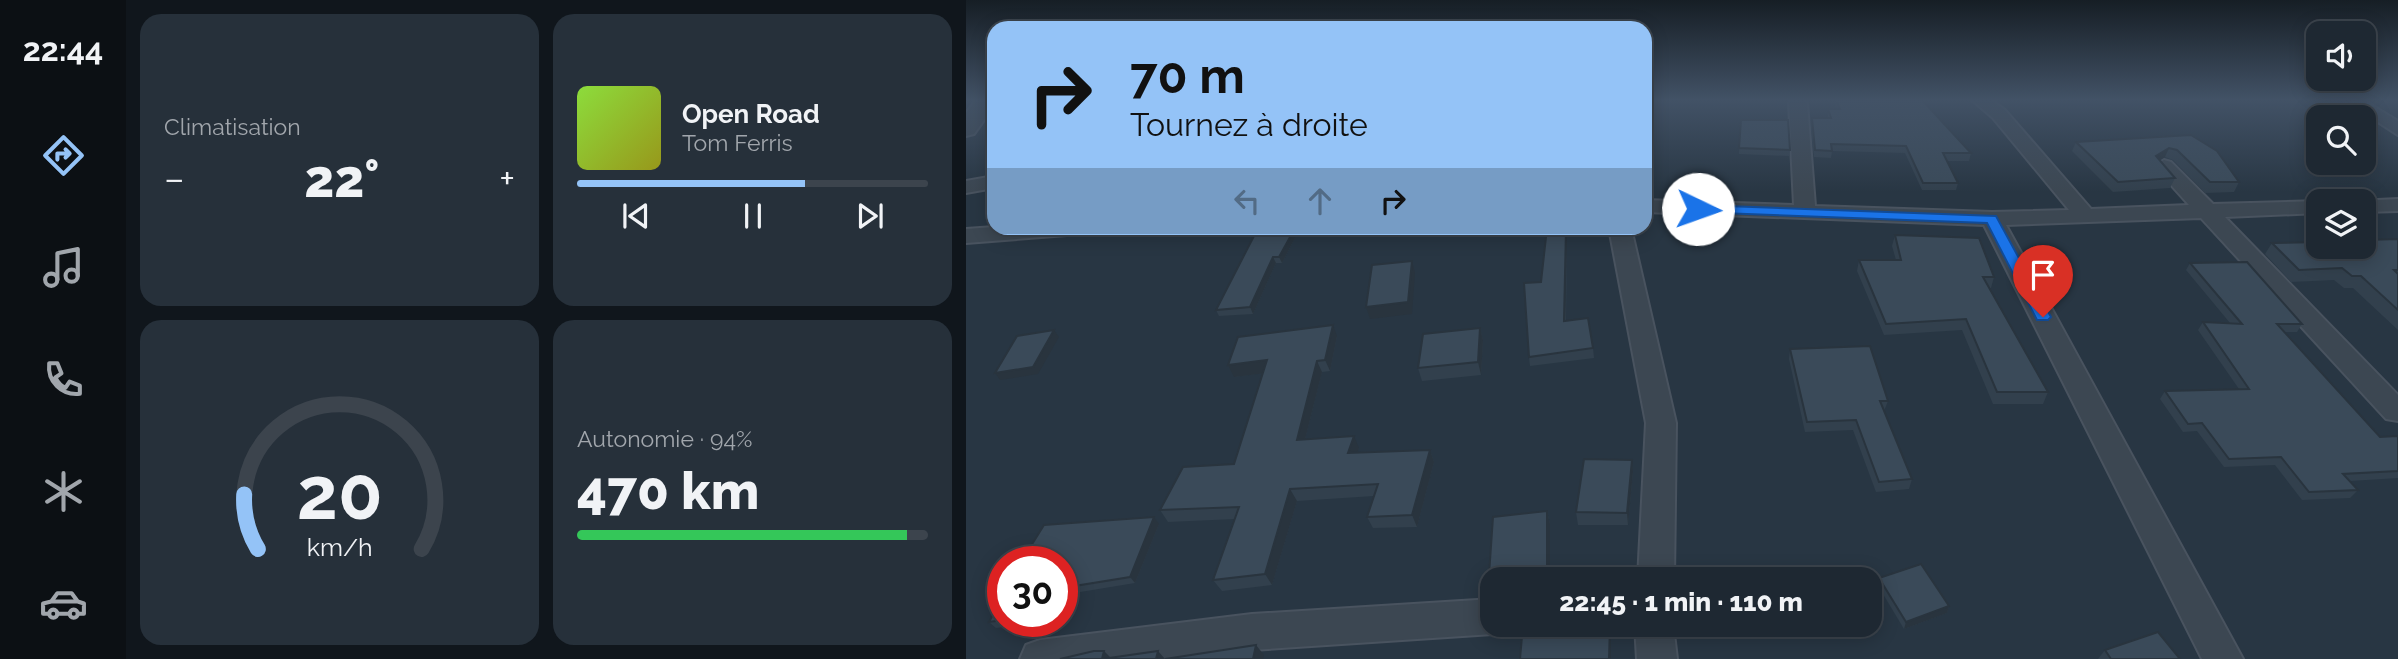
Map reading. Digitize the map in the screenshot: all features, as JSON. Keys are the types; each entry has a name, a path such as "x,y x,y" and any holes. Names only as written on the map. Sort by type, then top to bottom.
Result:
{"street":[{"path":"1800,131 1805,214"},
{"path":"2014,131 2085,215"},
{"path":"2164,166 2210,211 2396,411"},
{"path":"966,187 987,183"},
{"path":"2376,206 2398,205"},
{"path":"1652,206 1992,219 2306,207"},
{"path":"1992,219 2223,659"},
{"path":"966,236 987,234"},
{"path":"1621,235 1661,423 1656,567"},
{"path":"1040,659 1252,632 1480,617"},
{"path":"1655,637 1657,659"}],"building":[{"path":"1740,131 1789,131 1790,150 1739,148"},
{"path":"1813,131 1950,131 1971,153 1943,153 1958,183 1923,183 1906,146 1831,144 1832,151 1815,150"},
{"path":"2191,135 2217,151 2239,182 2210,182 2177,150 2169,148 2156,156 2175,178 2118,182 2076,142"},
{"path":"1254,235 1291,235 1279,257 1273,257 1250,307 1216,310"},
{"path":"1546,235 1566,235 1564,321 1588,318 1593,348 1529,357 1524,283 1541,282"},
{"path":"1895,235 1979,238 1994,277 1983,277 2048,392 1997,392 1966,319 1886,324 1859,260 1901,260"},
{"path":"2398,239 2398,270 2394,270 2398,274 2398,310 2361,276 2352,276 2342,268 2299,270 2272,243 2306,242 2306,259 2376,259 2376,240"},
{"path":"1412,261 1408,302 1366,307 1372,265"},
{"path":"2247,262 2302,324 2277,324 2380,437 2398,437 2398,471 2343,474 2358,490 2309,492 2281,457 2229,459 2202,423 2188,424 2165,391 2249,389 2203,322 2242,324 2190,263"},
{"path":"1333,325 1325,360 1317,361 1297,440 1354,436 1348,453 1430,450 1412,515 1367,517 1378,484 1290,489 1265,574 1213,580 1239,507 1160,510 1183,467 1234,464 1267,360 1228,365 1238,337"},
{"path":"1480,328 1478,362 1418,368 1423,334"},
{"path":"1054,330 1033,367 995,373 1017,336"},
{"path":"1870,346 1888,401 1880,401 1912,479 1879,482 1856,420 1807,422 1790,349"},
{"path":"1584,459 1632,460 1627,513 1576,512"},
{"path":"1547,511 1547,567 1490,567 1493,517"},
{"path":"1154,517 1130,577 1078,585 1078,546 1031,546 1044,525"},
{"path":"1921,564 1949,606 1906,622 1882,583 1882,577"},
{"path":"2158,632 2180,659 2111,659 2105,650"},
{"path":"1522,637 1610,637 1609,659 1520,659"},
{"path":"1256,645 1253,659 1165,659"},
{"path":"1104,651 1102,659 1060,659"},
{"path":"1158,651 1156,659 1102,659"}],"route":[{"path":"1698,209 1992,219 2043,317"}]}
